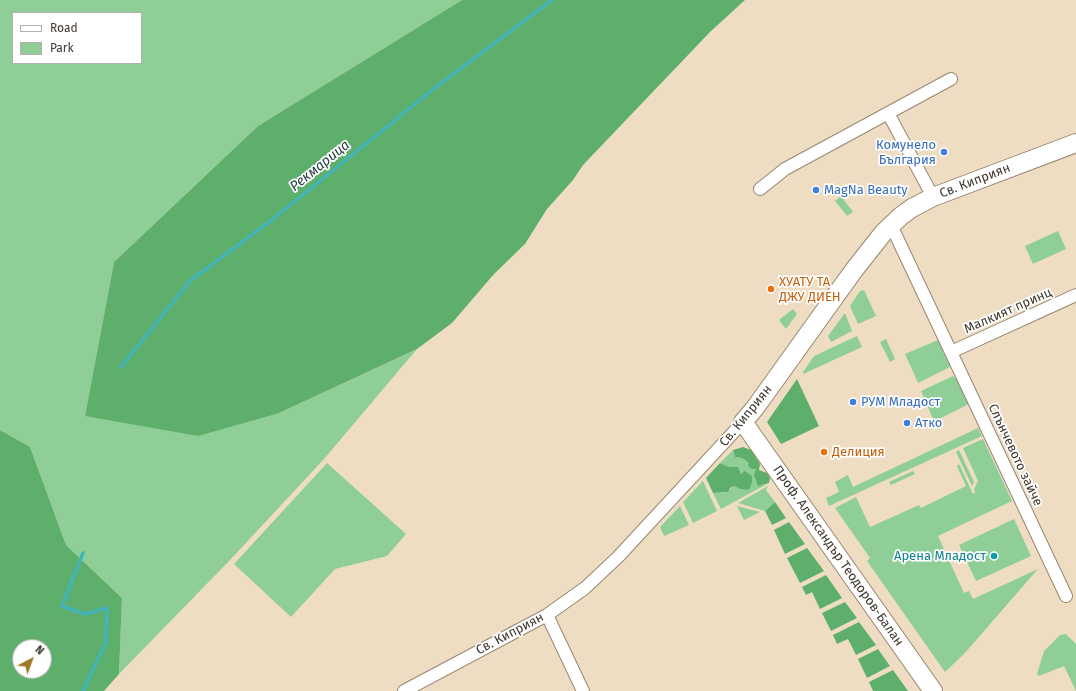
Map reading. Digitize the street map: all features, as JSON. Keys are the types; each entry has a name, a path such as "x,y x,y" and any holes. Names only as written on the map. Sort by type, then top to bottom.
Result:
{"street":[{"path":"760,189 785,169 950,79"},
{"path":"888,113 933,197"},
{"name":"Св. Киприян","path":"404,691 547,615 585,588 618,557 755,408 854,270 891,225 912,208 933,197 1076,143"},
{"name":"Слънчевото зайче","path":"891,225 1066,596"},
{"name":"Малкият принц","path":"951,352 1076,295"},
{"name":"Проф. Александър Теодоров-Балан","path":"743,422 933,691"},
{"path":"547,615 583,691"}],"green space":[{"path":"0,0 462,0 258,126 114,262 85,416 279,413 417,349 324,459 231,559 119,674 122,598 66,545 30,447 0,430"},
{"path":"462,0 745,0 710,32 583,165 573,180 547,209 525,244 494,274 452,323 417,349 279,413 198,436 85,416 114,262 258,126"},
{"path":"841,196 853,212 847,216 835,201"},
{"path":"1058,231 1066,249 1033,264 1025,246"},
{"path":"864,290 876,316 858,324 850,306 860,291"},
{"path":"793,309 797,314 786,329 779,320"},
{"path":"845,313 852,331 831,342 828,336"},
{"path":"857,336 862,347 803,374 814,356"},
{"path":"886,339 895,359 890,362 880,342"},
{"path":"938,340 950,367 918,383 905,354"},
{"path":"953,376 957,379 969,404 937,420 933,419 921,391"},
{"path":"797,379 819,426 781,444 767,422"},
{"path":"978,428 982,436 829,506 826,498 839,492 835,482 848,475 853,487"},
{"path":"0,430 30,447 66,545 122,598 119,674 104,691 0,691"},
{"path":"983,439 1012,501 938,536 964,593 969,591 973,599 1038,569 964,654 945,672 867,561 870,558 835,508 856,497 870,527 919,505 921,508 966,486 957,466 959,464 973,494 975,493 974,489 978,481 963,448"},
{"path":"743,447 751,450 760,464 759,470 767,473 770,478 769,483 758,486 754,475 756,469 752,469 748,466 749,463 742,458 735,457 733,450"},
{"path":"733,450 735,457 742,458 756,468 762,485 767,484 721,509 713,493 724,493 735,486 741,474 738,468 729,467 720,463"},
{"path":"959,450 974,482 972,486 956,452"},
{"path":"327,463 406,534 387,556 335,569 291,617 234,564"},
{"path":"720,463 729,467 738,467 741,474 745,471 752,476 752,482 749,490 740,489 735,486 730,488 728,492 713,493 706,478"},
{"path":"913,471 915,474 891,485 889,482"},
{"path":"703,481 717,511 693,523 683,502"},
{"path":"768,486 766,490 775,502 765,511 738,503"},
{"path":"775,502 786,518 772,525 765,511"},
{"path":"680,506 689,525 664,536 660,527"},
{"path":"737,506 760,512 744,520"},
{"path":"1014,519 1031,556 976,581 959,545"},
{"path":"789,522 805,544 785,554 774,530"},
{"path":"807,548 824,571 800,583 787,558"},
{"path":"826,575 842,598 820,609 812,592 806,595 802,587"},
{"path":"845,602 857,618 831,631 822,613"},
{"path":"859,622 876,645 856,655 848,639 837,644 833,635"},
{"path":"1066,634 1076,644 1076,691 1064,666 1039,676 1037,674 1044,651 1060,635"},
{"path":"878,649 890,666 867,678 858,659"},
{"path":"893,670 908,691 873,691 869,682"}],"waterway":[{"name":"Рекмарица","path":"121,367 190,281 273,219 436,87 552,0"},
{"name":"Рекмарица","path":"83,553 62,606 85,614 107,608 106,642 83,691"}],"place":[{"name":"Комунело България","path":"944,152"},
{"name":"MagNa Beauty","path":"816,190"},
{"name":"ХУАТУ ТА ДЖУ ДИЕН","path":"771,289"},
{"name":"РУМ Младост","path":"853,402"},
{"name":"Атко","path":"907,423"},
{"name":"Делиция","path":"824,452"},
{"name":"Арена Младост","path":"994,556"}]}
